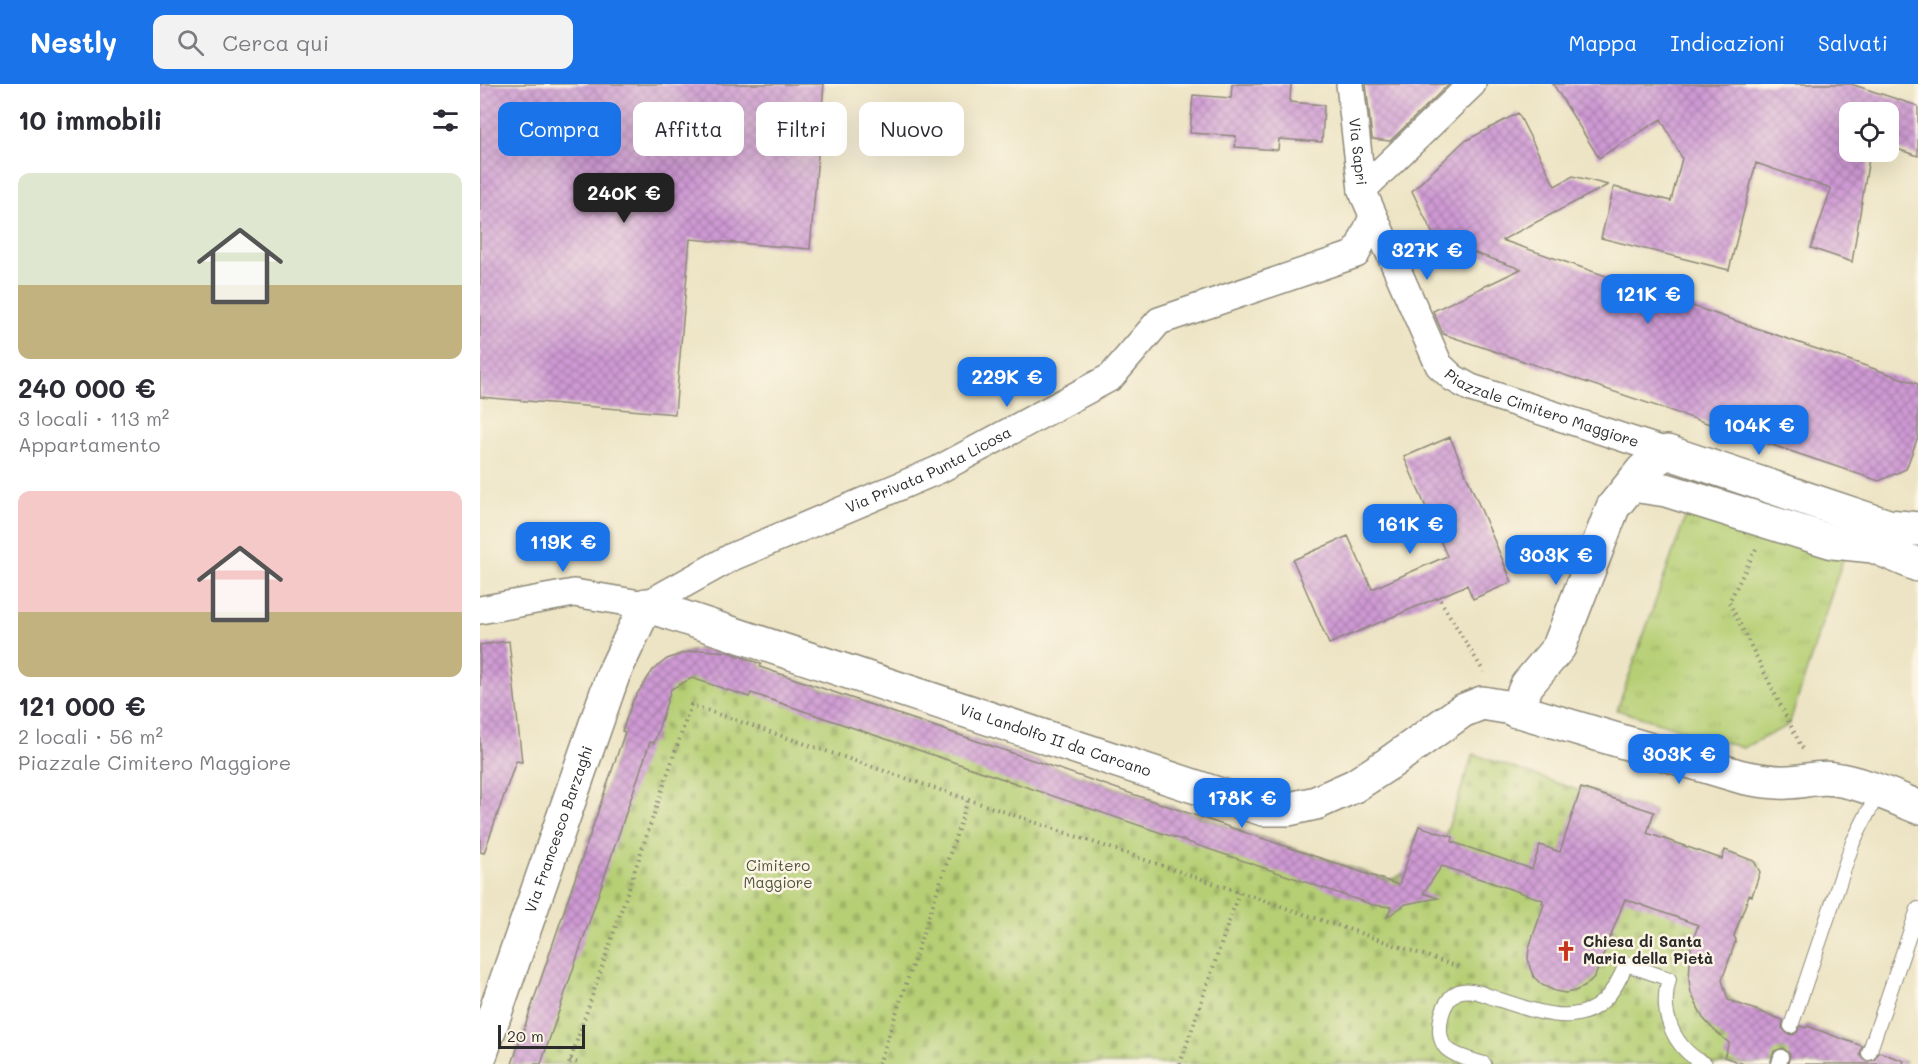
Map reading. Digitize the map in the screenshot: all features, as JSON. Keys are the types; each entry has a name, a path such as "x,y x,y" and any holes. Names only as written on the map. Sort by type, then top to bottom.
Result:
{"street":[{"name":"Via Sapri","path":"1350,84 1362,190 1373,217"},
{"path":"1362,190 1472,84"},
{"name":"Piazzale Cimitero Maggiore","path":"1373,217 1439,364 1453,378 1470,388 1888,526 1918,530"},
{"name":"Via Privata Punta Licosa","path":"646,605 732,557 938,470 1111,377 1159,321 1356,254 1373,217"},
{"name":"Piazzale Cimitero Maggiore","path":"1516,711 1527,685 1559,647 1613,507 1642,471 1667,452"},
{"path":"1632,485 1666,490 1833,542 1873,546 1918,565"},
{"path":"480,610 574,593 646,605"},
{"name":"Via Landolfo II da Carcano","path":"646,605 1263,809 1289,809 1316,803 1354,786 1462,711 1482,703"},
{"name":"Via Francesco Barzaghi","path":"480,1056 613,675 646,605"},
{"path":"1482,703 1506,707 1742,777 1771,782 1791,782 1809,778 1834,779 1879,791 1918,807"}],"lane":[{"path":"1791,1026 1853,842 1879,791"},
{"path":"1869,1053 1918,909"},
{"path":"1484,1064 1448,1050 1440,1037 1439,1025 1447,1002 1456,992 1463,990 1478,992 1541,1013 1563,1016 1593,1008 1608,997 1615,989 1626,964 1669,979 1666,1004 1672,1030 1688,1053 1705,1064"}],"path":[{"path":"1769,522 1729,602 1802,748 1809,750"},
{"path":"1440,600 1489,682 1482,703"},
{"path":"581,1064 570,1062 691,705 1464,969"},
{"path":"879,1064 968,800"},
{"path":"1180,1064 1239,892"}],"green space":[{"path":"1701,473 1856,519 1789,725 1743,748 1617,710"},
{"name":"Cimitero Maggiore","path":"701,650 727,652 761,664 760,667 1388,880 1400,876 1410,864 1412,860 1408,858 1419,826 1446,834 1473,754 1580,791 1581,787 1654,812 1647,833 1721,859 1725,850 1760,863 1758,868 1760,872 1752,896 1749,895 1734,936 1736,940 1727,965 1724,965 1723,983 1731,1000 1753,1012 1754,1009 1773,1016 1772,1020 1804,1031 1807,1026 1858,1044 1856,1048 1905,1062 1904,1064 512,1064 625,732 622,731 633,699 636,700 647,680 669,659"}],"building":[{"path":"480,84 824,84 822,102 756,102 756,156 818,156 810,249 690,239 675,414 480,397"},
{"path":"1232,84 1291,84 1290,102 1324,105 1322,142 1279,139 1278,150 1235,147 1236,136 1190,133 1193,95 1231,98"},
{"path":"1366,84 1449,84 1390,141 1372,139"},
{"path":"1553,84 1851,84 1918,106 1918,156 1899,150 1899,102 1839,102 1839,162 1868,162 1852,262 1811,248 1831,189 1756,163 1729,270 1601,238 1614,187 1671,201 1682,158 1661,119 1599,158"},
{"path":"1518,113 1555,186 1573,176 1608,185 1502,240 1918,384 1918,437 1906,469 1879,481 1443,334 1433,311 1521,269 1455,246 1442,253 1412,191 1463,142"},
{"path":"1450,437 1512,582 1473,599 1467,585 1329,644 1293,560 1348,536 1372,589 1447,556 1404,457"},
{"path":"509,641 522,762 516,761 484,853 480,852 480,645"},
{"path":"701,650 728,652 761,664 760,667 1399,885 1419,826 1453,837 1452,842 1532,869 1540,845 1560,852 1581,788 1654,812 1647,833 1722,859 1725,850 1754,861 1760,872 1734,936 1736,940 1722,980 1728,1000 1783,1020 1782,1028 1788,1034 1793,1035 1800,1026 1806,1028 1807,1026 1862,1046 1860,1055 1866,1061 1874,1060 1879,1052 1904,1061 1903,1064 1788,1064 1790,1054 1783,1048 1774,1051 1770,1064 1744,1064 1724,1057 1729,1043 1703,1018 1691,993 1689,980 1691,946 1698,925 1625,899 1595,976 1584,987 1575,991 1565,993 1555,991 1542,985 1534,977 1528,958 1529,948 1544,904 1543,900 1442,866 1423,893 1438,898 1406,904 1387,917 1391,907 1373,905 751,693 749,697 692,678 671,689 654,743 650,742 541,1064 512,1064 625,732 622,731 633,700 653,670 667,659"}],"place":[{"name":"Chiesa di Santa Maria della Pietà","path":"1566,951"}]}
